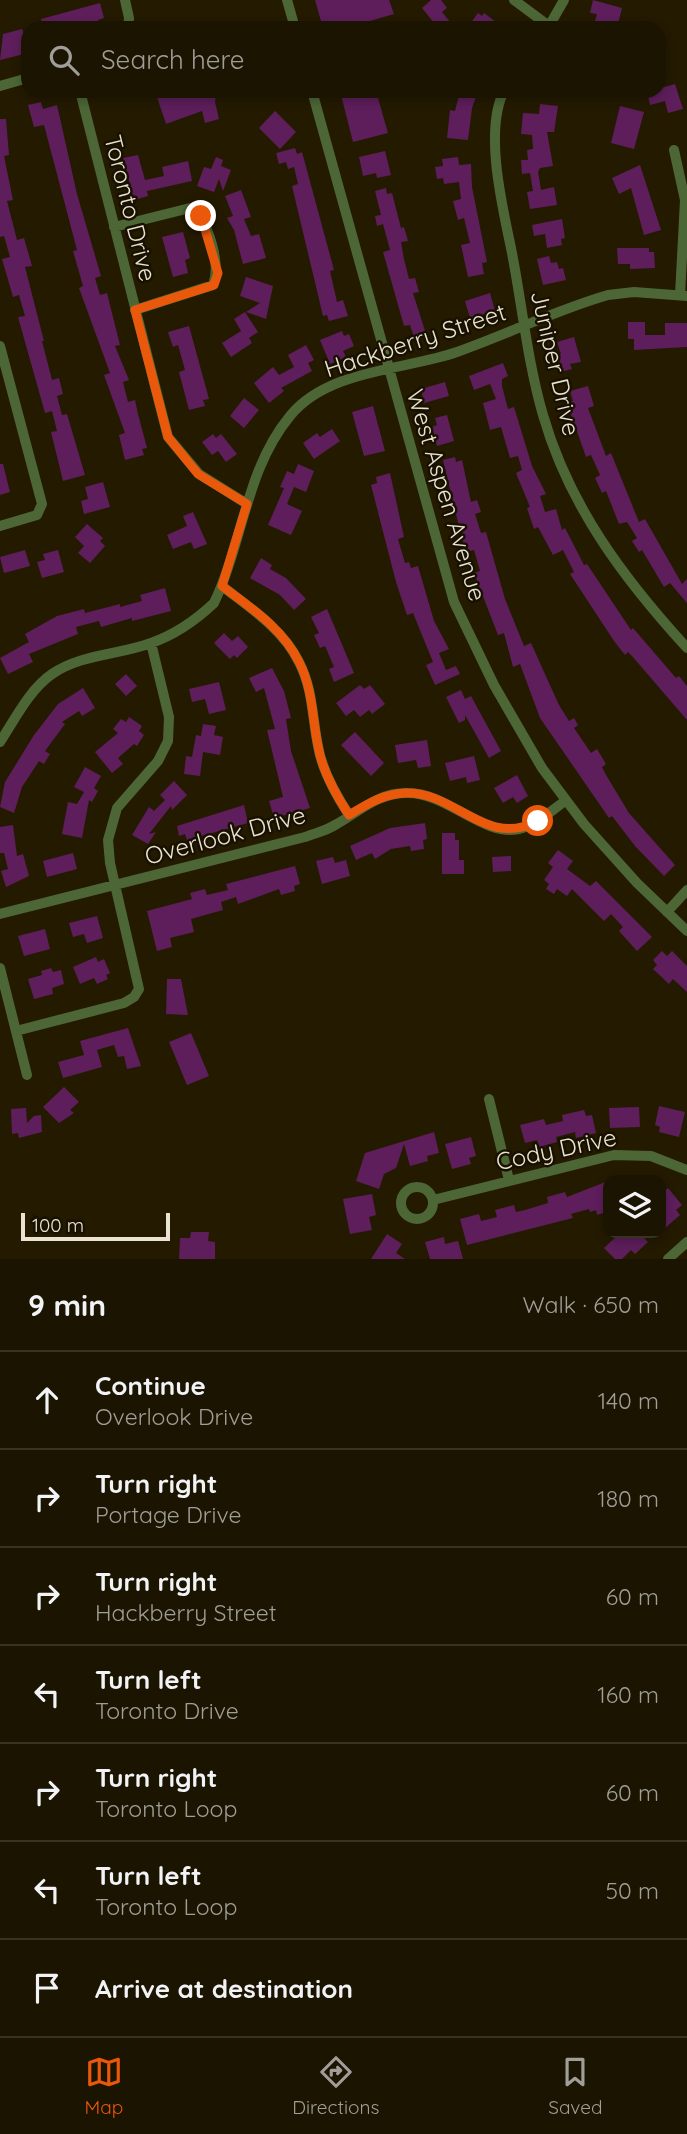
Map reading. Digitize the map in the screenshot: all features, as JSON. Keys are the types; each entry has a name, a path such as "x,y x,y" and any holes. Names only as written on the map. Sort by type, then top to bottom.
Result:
{"street":[{"path":"125,0 129,21"},
{"path":"288,0 293,21"},
{"path":"514,0 541,21"},
{"path":"552,21 564,0"},
{"path":"0,86 21,80"},
{"name":"Toronto Drive","path":"82,98 168,437 198,474 247,504"},
{"name":"West Aspen Avenue","path":"314,98 454,602 494,685 542,768 565,801 687,931"},
{"name":"Juniper Drive","path":"500,98 497,105 499,183 543,416 574,493 619,568 687,648"},
{"path":"674,150 685,200 684,295"},
{"path":"114,227 190,208 201,216 218,273 214,285 135,310"},
{"name":"Hackberry Street","path":"0,741 34,692 51,674 78,662 150,643 199,618 214,603 222,586 256,473 291,414 316,395 355,377 454,353 608,295 634,292 684,295"},
{"path":"0,346 42,505 37,515 0,526"},
{"path":"222,586 283,637 299,660 314,706 318,748 334,792 349,815"},
{"path":"16,1031 124,1003 138,993 139,984 108,853 113,818 122,800 158,761 170,731 150,643"},
{"name":"Overlook Drive","path":"0,914 305,837 335,826 349,815 383,797 419,794 440,800 488,825 509,830 528,826 565,801"},
{"path":"667,912 687,890"},
{"path":"0,968 27,1075"},
{"path":"489,1099 509,1180"},
{"name":"Cody Drive","path":"433,1200 602,1157 627,1154 662,1159 687,1170"},
{"path":"668,1259 687,1242"}],"building":[{"path":"315,0 389,0 394,14 370,21 321,21"},
{"path":"431,0 441,0 447,8 442,12 449,21 432,21 422,8"},
{"path":"593,0 622,8 619,21 595,21 597,14 590,13"},
{"path":"100,3 104,18 98,21 41,19"},
{"path":"478,13 482,16 484,13 495,21 472,21"},
{"path":"21,29 21,55 0,60 3,34"},
{"path":"675,84 683,109 668,113 665,101 650,105 648,98 666,98 666,87"},
{"path":"157,98 216,98 219,119 205,123 202,111 166,124"},
{"path":"342,98 378,98 388,133 353,142"},
{"path":"458,98 476,98 468,140 447,138 450,110 455,111"},
{"path":"41,102 43,109 57,105 77,194 101,276 95,278 100,295 107,293 120,345 115,346 129,380 123,382 128,402 135,400 147,448 142,449 144,455 125,460 119,435 125,433 104,375 110,373 79,288 83,286 73,251 77,250 44,125 34,127 28,105"},
{"path":"540,104 558,106 554,132 547,132 553,166 540,168 538,172 541,190 554,187 557,205 530,209 527,192 533,191 530,173 522,174 521,160 528,160 527,150 533,149 532,135 521,134 523,113 539,114"},
{"path":"620,106 644,112 634,149 611,143"},
{"path":"275,111 296,132 280,149 259,128"},
{"path":"0,119 6,119 9,155 4,156 13,200 7,201 17,240 24,238 32,266 25,267 42,341 52,380 59,378 63,394 57,396 62,415 67,414 85,475 63,481 51,432 57,431 52,411 45,413 18,317 25,316 19,295 13,297 2,259 10,257 4,236 0,237"},
{"path":"295,148 297,154 302,152 334,270 330,271 337,302 343,300 348,316 329,321 327,315 323,316 292,186 298,184 294,167 288,169 286,162 279,164 276,153"},
{"path":"385,151 391,175 377,178 376,173 363,176 359,157"},
{"path":"138,155 145,180 164,176 162,167 188,161 192,181 147,191 148,196 134,200 123,158"},
{"path":"216,157 223,160 221,166 231,170 223,191 219,179 214,192 197,186 204,167 211,169"},
{"path":"458,157 459,165 471,164 472,187 487,262 482,263 484,274 468,277 461,245 470,243 464,218 458,220 453,201 461,199 459,182 444,184 443,178 437,179 435,167 443,166 442,159"},
{"path":"640,165 661,230 644,235 631,188 619,194 612,178"},
{"path":"386,188 387,194 392,193 401,228 404,227 408,241 401,242 409,279 415,278 419,292 413,293 426,334 414,337 410,325 404,326 383,252 390,250 383,224 377,226 375,216 381,215 375,191"},
{"path":"241,190 251,217 244,219 251,236 259,234 266,258 243,264 234,230 227,218 233,216 225,196"},
{"path":"562,219 565,238 561,239 562,245 547,248 545,234 534,236 532,225"},
{"path":"183,232 190,258 185,260 188,273 173,277 162,237"},
{"path":"617,248 649,248 649,252 654,252 655,268 630,269 630,264 618,264"},
{"path":"549,256 551,263 557,262 559,269 563,268 566,280 543,285 537,259"},
{"path":"246,277 273,286 266,319 246,312 260,303 240,296"},
{"path":"490,293 495,311 470,318 465,301"},
{"path":"245,312 258,332 249,338 252,343 231,357 222,343 241,331 234,319"},
{"path":"628,322 645,322 645,335 665,335 665,323 687,323 687,347 634,350 634,339 628,339"},
{"path":"189,326 209,399 203,400 205,406 189,410 179,372 185,370 178,345 173,347 168,332"},
{"path":"342,331 344,336 349,334 354,346 343,351 346,357 330,364 320,340"},
{"path":"574,337 581,362 570,364 572,369 560,372 556,355 561,354 557,342"},
{"path":"306,345 314,360 308,363 312,371 281,388 284,391 269,403 254,383 273,367 279,375 294,367 288,355"},
{"path":"503,363 508,376 502,379 502,386 508,409 514,407 532,466 546,494 540,496 545,512 556,509 562,530 565,528 584,565 587,564 631,630 633,628 676,678 679,676 687,686 687,720 632,656 628,652 625,655 614,641 570,574 574,572 563,550 553,555 538,527 534,529 527,508 530,507 516,473 522,470 518,456 510,458 501,427 490,430 483,403 496,399 490,384 474,390 469,376"},
{"path":"445,382 449,396 424,403 421,389"},
{"path":"588,386 594,406 588,408 606,456 611,453 639,522 645,519 682,584 687,579 687,603 670,583 664,587 642,550 639,552 632,541 637,538 627,522 619,524 606,491 602,493 595,478 600,475 591,455 586,457 567,403 573,401 570,391"},
{"path":"244,398 259,410 244,428 230,416"},
{"path":"373,406 385,451 364,456 352,412"},
{"path":"447,415 454,441 437,446 432,427 437,425 435,418"},
{"path":"332,429 340,441 314,459 303,443 317,433 320,437"},
{"path":"213,434 216,438 221,434 237,454 226,462 218,451 212,455 202,442"},
{"path":"455,457 456,462 462,460 471,502 477,500 481,512 475,514 481,533 486,532 505,599 524,646 531,643 559,705 569,721 574,718 578,725 574,728 591,753 597,749 606,764 602,767 606,775 629,813 675,865 664,876 635,846 612,816 609,818 540,718 520,664 513,667 504,633 498,635 474,573 480,571 474,550 466,552 462,539 443,460"},
{"path":"0,464 3,464 10,492 0,495"},
{"path":"298,464 314,471 306,492 294,487 287,504 302,511 291,535 268,525 284,488 280,487 287,471 294,474"},
{"path":"390,473 404,537 398,539 405,563 409,562 411,568 418,566 434,621 449,649 439,653 446,670 456,666 460,674 435,685 426,665 433,662 413,613 407,615 396,582 371,485 377,483 376,477"},
{"path":"103,482 110,507 84,514 81,501 88,499 85,487"},
{"path":"193,512 207,544 194,549 191,542 173,549 167,535 187,526 183,516"},
{"path":"87,524 103,538 100,541 105,546 90,563 78,553 84,546 75,537"},
{"path":"25,550 30,566 4,573 0,557"},
{"path":"58,550 64,572 42,578 37,562 45,560 43,554"},
{"path":"261,558 272,565 270,569 286,578 306,599 294,610 280,595 250,578"},
{"path":"165,588 171,611 101,627 99,621 76,627 78,634 29,654 33,662 8,674 0,658 29,642 25,634 57,616 84,609 85,613 120,604 120,607 142,601 140,595"},
{"path":"327,609 354,673 334,682 329,669 334,667 325,646 320,648 314,635 319,633 311,617"},
{"path":"224,633 232,641 238,636 248,647 237,658 234,655 230,659 214,643"},
{"path":"272,668 284,691 291,718 286,719 291,751 310,808 274,818 269,801 283,797 267,730 275,729 264,688 256,692 249,678"},
{"path":"126,674 137,686 126,696 115,684"},
{"path":"219,682 226,710 209,714 205,699 192,702 189,689"},
{"path":"360,685 364,689 370,685 385,704 372,714 369,710 360,717 354,710 346,716 336,703"},
{"path":"83,688 95,708 82,716 79,711 62,722 65,724 45,751 50,754 44,764 39,761 22,787 14,813 0,807 5,782 34,735 58,704"},
{"path":"461,690 465,699 471,696 501,751 489,758 465,715 465,720 459,723 446,697"},
{"path":"129,717 142,726 139,731 144,735 137,746 134,744 118,758 123,764 112,773 95,752 118,733 113,729 121,719 126,722"},
{"path":"203,724 216,726 214,735 223,737 220,755 203,752 200,776 184,774 186,756 192,757 196,735 201,736"},
{"path":"355,732 384,763 371,776 341,745"},
{"path":"427,740 431,766 418,768 416,760 398,763 395,745"},
{"path":"474,756 480,780 467,783 466,777 450,781 445,763"},
{"path":"85,767 101,776 94,788 98,791 92,802 89,800 82,838 62,834 68,802 77,804 84,792 74,787"},
{"path":"517,775 528,796 517,803 513,797 503,803 494,788"},
{"path":"174,781 187,795 172,810 171,806 149,834 156,832 148,844 132,835 149,807 154,811 165,800 160,795"},
{"path":"244,805 248,823 187,840 185,834 179,836 177,826"},
{"path":"425,823 427,839 423,840 424,849 411,851 410,846 391,849 375,859 372,853 356,860 350,846 390,828"},
{"path":"13,825 17,856 23,854 29,876 6,887 1,871 8,869 4,853 0,853 0,827"},
{"path":"442,833 455,833 455,840 459,840 459,860 464,860 464,874 442,874"},
{"path":"558,850 573,861 567,869 590,886 596,881 652,937 637,951 619,931 623,927 611,914 604,921 572,889 567,896 557,889 554,894 546,889 549,884 544,880 553,867 548,863"},
{"path":"73,853 77,869 47,877 43,861"},
{"path":"511,856 511,871 493,872 492,857"},
{"path":"333,857 335,863 346,860 350,876 322,884 316,861"},
{"path":"295,866 300,884 294,886 295,891 281,895 279,889 238,904 236,897 221,902 223,910 191,919 194,932 170,938 172,947 157,951 147,911 192,899 190,893 205,889 207,895 228,890 226,884"},
{"path":"97,916 103,938 87,943 84,934 73,937 69,923"},
{"path":"45,929 50,949 24,956 18,936"},
{"path":"662,951 667,956 672,951 687,966 687,992 673,979 669,984 653,969 657,965 653,960"},
{"path":"96,957 98,962 104,959 110,973 106,975 108,979 97,984 94,978 80,984 73,967"},
{"path":"51,968 53,972 61,970 64,984 52,988 53,994 34,999 28,979 42,975 41,971"},
{"path":"167,979 181,979 188,1015 166,1014"},
{"path":"128,1028 141,1066 127,1069 124,1056 118,1057 114,1045 97,1050 102,1067 63,1078 58,1062 84,1055 80,1041"},
{"path":"191,1033 209,1076 187,1085 169,1042"},
{"path":"64,1087 79,1102 70,1110 74,1113 59,1123 43,1107"},
{"path":"659,1106 685,1112 679,1137 659,1132 660,1127 655,1125"},
{"path":"639,1107 640,1127 610,1128 609,1108"},
{"path":"26,1108 27,1123 34,1116 41,1115 42,1132 19,1138 18,1133 12,1134 11,1109"},
{"path":"584,1110 586,1116 592,1115 596,1133 576,1138 575,1132 556,1137 557,1142 539,1147 537,1140 525,1143 520,1125 544,1119 546,1125 563,1121 562,1115"},
{"path":"434,1132 439,1153 427,1156 428,1161 410,1166 404,1144 396,1168 384,1174 379,1189 356,1181 365,1153"},
{"path":"471,1137 476,1156 469,1158 471,1164 452,1169 445,1144"},
{"path":"603,1183 603,1213 597,1215 596,1210 590,1212 589,1209 571,1214 573,1218 467,1245 460,1219 479,1214 481,1221 497,1217 495,1210 514,1205 516,1212 548,1203 547,1197 565,1192 567,1197"},
{"path":"668,1188 682,1205 676,1210 680,1215 666,1227"},
{"path":"372,1194 376,1215 369,1217 372,1230 350,1234 343,1199"},
{"path":"191,1232 209,1232 208,1241 215,1242 215,1259 179,1259 180,1238 190,1238"},
{"path":"387,1234 402,1244 396,1253 405,1259 371,1259"},
{"path":"444,1237 445,1244 458,1241 463,1259 430,1259 425,1242"},
{"path":"615,1238 644,1238 648,1242 635,1254 631,1250 622,1259 615,1259 604,1248"}],"route":[{"path":"201,216 218,273 214,285 135,310 168,437 198,474 247,504 222,586 283,637 299,660 314,706 318,748 334,792 349,815 372,801 407,793 440,800 499,829 519,829 538,821"}]}
